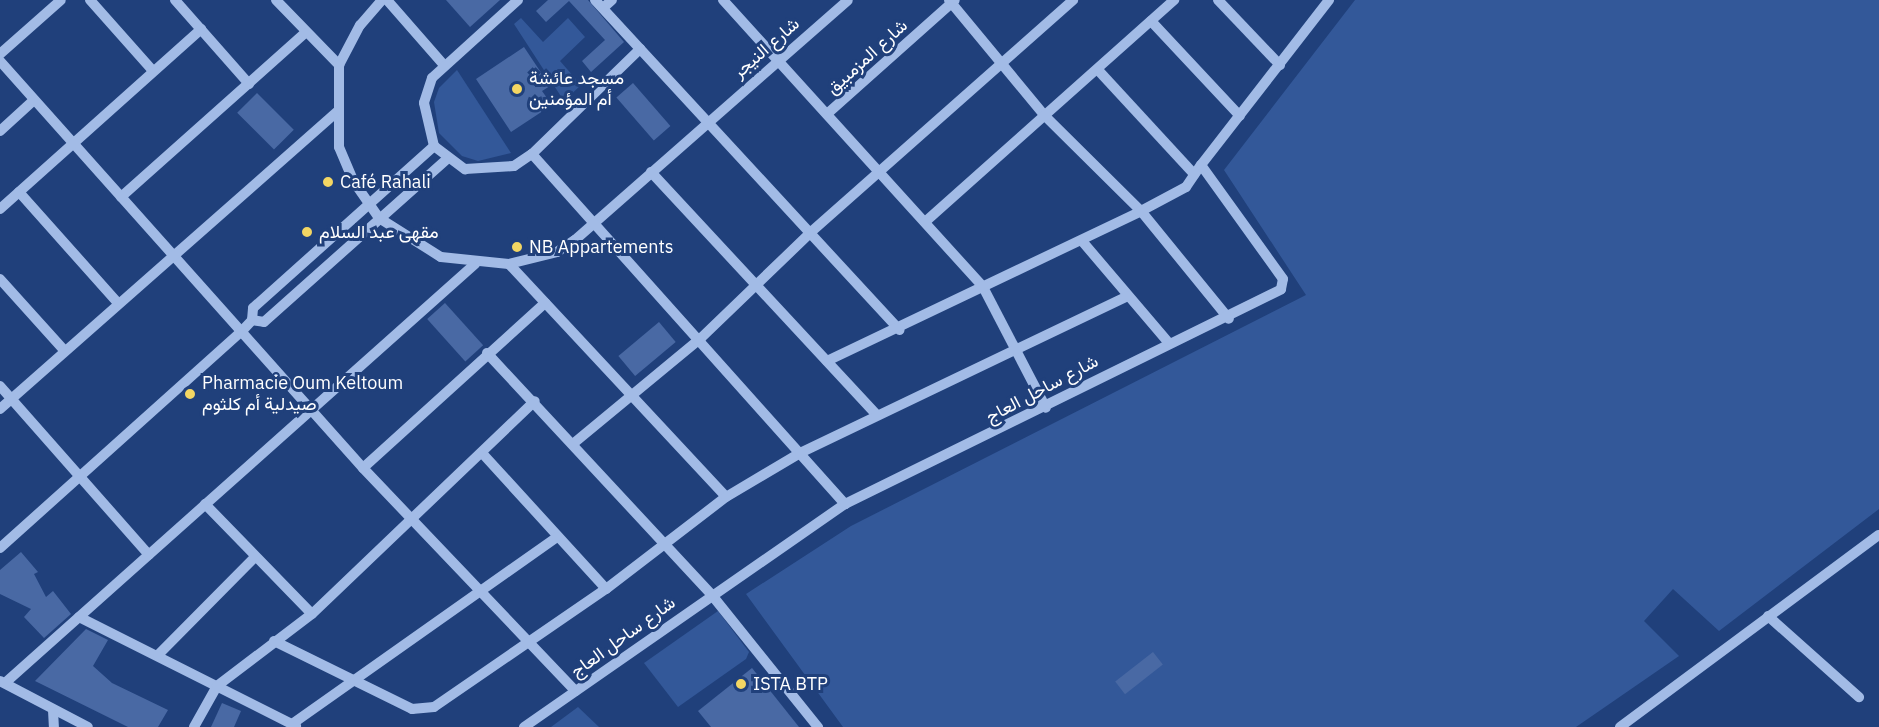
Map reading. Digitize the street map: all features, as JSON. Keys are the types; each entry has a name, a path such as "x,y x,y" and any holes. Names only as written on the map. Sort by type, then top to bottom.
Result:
{"street":[{"path":"0,54 61,0"},
{"path":"90,0 153,71"},
{"path":"175,0 249,84"},
{"path":"276,0 339,65 360,25 382,0"},
{"path":"387,0 444,65"},
{"path":"518,0 432,78 424,103 434,146 446,160 465,169 490,171 513,166 532,154 640,49"},
{"path":"612,0 599,4 899,330"},
{"path":"723,0 983,287 1046,408"},
{"path":"574,443 701,338 756,282 879,170 1004,63 1073,0"},
{"path":"926,222 1174,0"},
{"path":"1218,0 1280,65"},
{"path":"952,1 1045,116 1141,211 1229,319"},
{"name":"شارع المزمبيق","path":"827,114 952,1"},
{"path":"827,361 899,330 983,287 1082,241 1186,187 1327,1"},
{"name":"شارع النيجر","path":"339,65 337,112 339,147 368,205 379,218 441,257 475,264 508,264 557,252 596,223 840,2"},
{"path":"1151,21 1240,116"},
{"path":"0,209 201,29"},
{"path":"121,197 306,33"},
{"path":"0,61 363,468 416,519 528,643 575,691"},
{"path":"1098,69 1194,174"},
{"path":"0,131 34,100"},
{"path":"0,409 63,349 174,256 337,112"},
{"path":"0,548 241,332 252,320 253,308 434,146"},
{"path":"532,154 701,338 845,504"},
{"path":"252,320 264,322 446,160"},
{"name":"شارع ساحل العاج","path":"524,727 711,594 845,504 1046,408 1167,341 1229,319 1281,289 1283,279 1201,165"},
{"path":"651,172 756,282 876,414"},
{"path":"19,192 118,303"},
{"path":"1082,241 1167,341"},
{"path":"88,727 2,682 79,617 309,408 475,264"},
{"path":"508,264 726,497"},
{"path":"0,279 63,349"},
{"path":"274,640 423,711 606,589 667,545 726,497 800,453 876,414 1017,350 1127,296"},
{"path":"363,468 545,303"},
{"path":"488,353 574,443 711,594 818,727"},
{"path":"0,386 149,555"},
{"path":"194,727 217,686 274,640 312,614 416,519 535,401"},
{"path":"482,453 606,589"},
{"path":"205,504 312,614"},
{"path":"1620,727 1879,535"},
{"path":"79,617 295,725 354,678 557,537"},
{"path":"158,655 255,557"},
{"path":"1768,616 1859,697"},
{"path":"53,710 54,727"}],"shaded area":[{"path":"1355,0 1879,0 1879,509 1719,631 1673,589 1644,621 1679,656 1576,727 843,727 746,594 851,526 1306,295 1224,170"},
{"path":"521,18 543,42 568,18 585,37 560,61 581,85 564,101 514,24"},
{"path":"457,70 511,153 478,161 462,156 439,133 434,102 439,88"},
{"path":"718,611 749,652 746,659 678,707 644,663"},
{"path":"578,707 599,727 551,727"}],"building":[{"path":"446,0 500,0 470,27"},
{"path":"548,0 588,0 624,42 591,72 582,61 605,40 569,1 546,22 536,11"},
{"path":"524,47 550,86 542,91 552,105 511,132 476,79"},
{"path":"633,83 670,126 654,140 616,97"},
{"path":"257,93 294,130 274,150 237,113"},
{"path":"445,303 483,345 465,361 427,319"},
{"path":"659,322 676,342 635,376 618,356"},
{"path":"21,552 38,572 34,574 46,597 53,591 71,614 44,638 24,617 31,609 0,594 0,570"},
{"path":"86,629 108,640 93,666 112,683 168,710 158,727 128,727 35,681"},
{"path":"1153,652 1163,665 1125,694 1115,682"},
{"name":"ISTA BTP","path":"752,668 799,727 711,727 698,711"},
{"path":"222,703 241,711 234,727 211,727"}],"place":[{"name":"مسجد عائشة أم المؤمنين","path":"517,89"},
{"name":"Café Rahali","path":"328,182"},
{"name":"مقهى عبد السلام","path":"307,232"},
{"name":"NB Appartements","path":"517,247"},
{"name":"Pharmacie Oum Keltoum صيدلية أم كلثوم","path":"190,394"},
{"name":"ISTA BTP","path":"741,684"}]}
